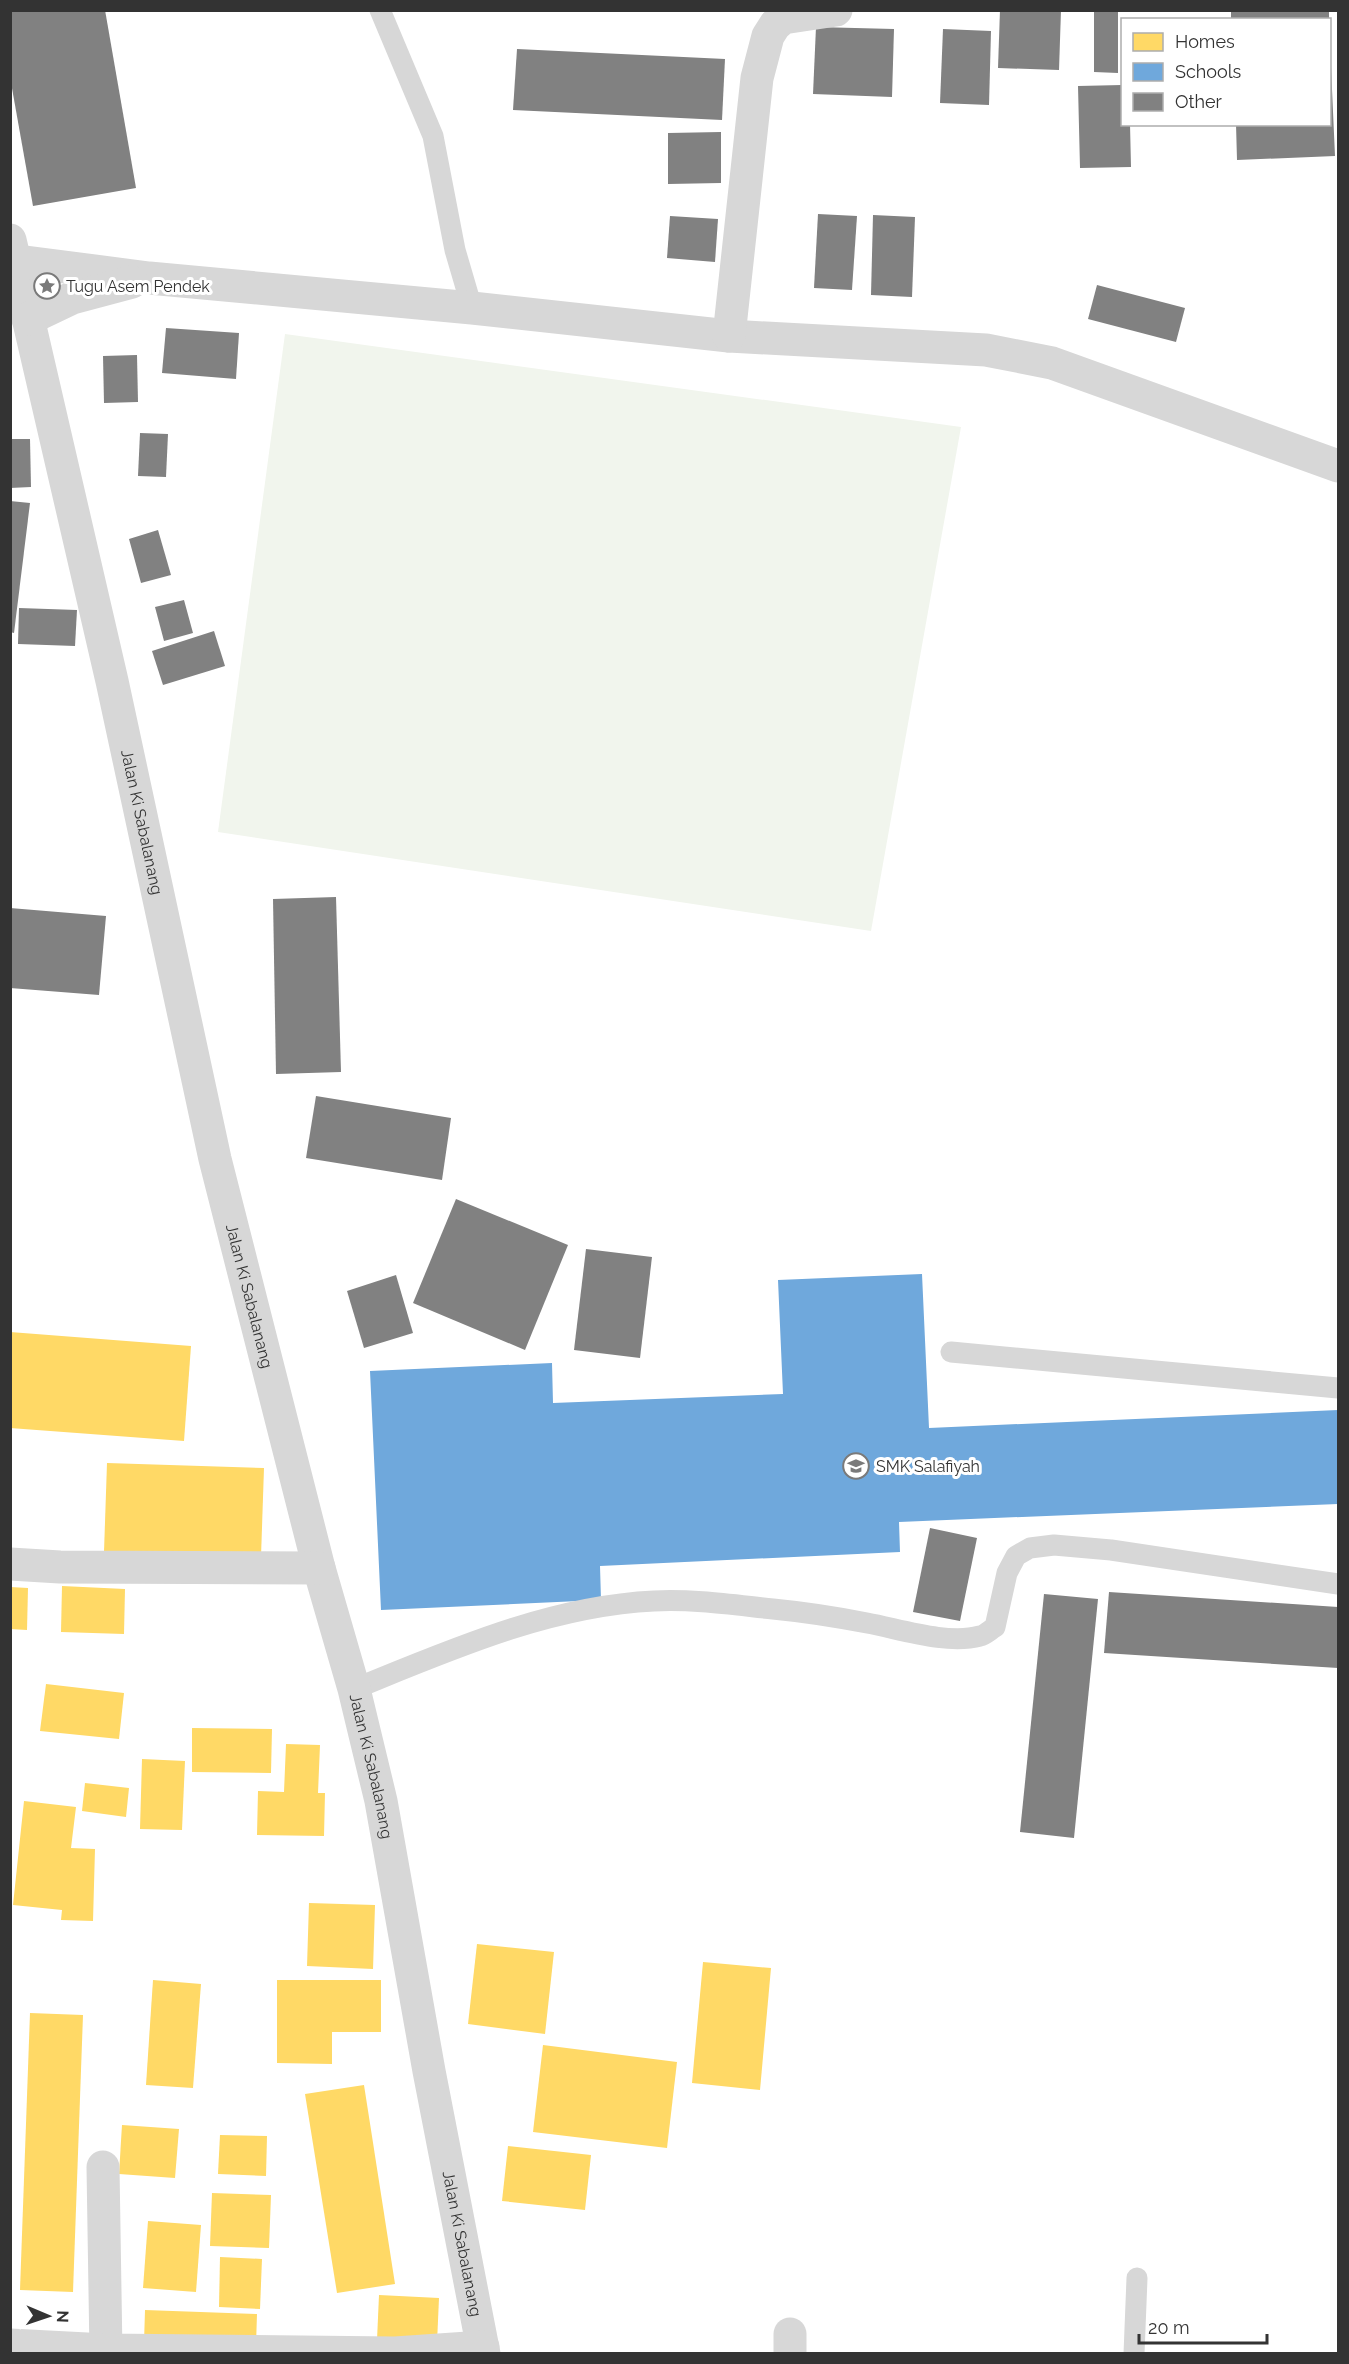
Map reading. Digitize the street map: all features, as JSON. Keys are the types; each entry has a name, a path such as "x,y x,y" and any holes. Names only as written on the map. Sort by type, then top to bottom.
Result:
{"street":[{"path":"729,336 756,78 768,36 775,25 783,18 816,12"},
{"path":"12,254 148,278 472,308 729,336 986,350 1052,363 1338,466"},
{"name":"Jalan Ki Sabalanang","path":"12,254 112,681 215,1159 319,1568 354,1689 381,1801 429,2071 484,2350"},
{"path":"28,319 72,298 148,278"},
{"path":"10,1564 60,1567 319,1568"},
{"path":"103,2168 106,2352"},
{"path":"10,2344 106,2352 395,2353 484,2350"}],"lane":[{"path":"380,10 433,136 455,250 472,308"},
{"path":"951,1352 1338,1388"},
{"path":"354,1689 468,1642 593,1608 654,1601 708,1602 822,1614 940,1637 982,1636 995,1627 1007,1573 1016,1556 1030,1548 1054,1545 1111,1550 1338,1584"},
{"path":"1134,2354 1137,2278"}],"shaded area":[{"path":"285,334 961,427 871,931 218,832"}],"building: Homes":[{"path":"10,1332 191,1346 184,1441 10,1428"},
{"path":"107,1463 264,1468 261,1557 104,1552"},
{"path":"62,1586 125,1589 124,1634 61,1632"},
{"path":"10,1587 28,1588 27,1630 10,1629"},
{"path":"46,1684 124,1693 119,1739 40,1731"},
{"path":"192,1728 272,1729 271,1773 192,1772"},
{"path":"286,1744 320,1745 318,1793 325,1793 324,1836 257,1835 258,1791 284,1792"},
{"path":"142,1759 185,1761 182,1830 140,1829"},
{"path":"85,1783 129,1788 126,1817 82,1811"},
{"path":"24,1801 76,1807 71,1848 95,1849 93,1921 61,1920 62,1910 13,1905"},
{"path":"309,1903 375,1905 373,1969 307,1966"},
{"path":"477,1944 554,1952 545,2034 468,2024"},
{"path":"703,1962 771,1968 760,2090 692,2083"},
{"path":"153,1980 201,1984 193,2088 146,2085"},
{"path":"277,1980 381,1980 381,2032 332,2032 332,2064 277,2063"},
{"path":"30,2013 83,2015 73,2292 20,2290"},
{"path":"543,2045 677,2062 667,2148 533,2132"},
{"path":"364,2085 395,2284 337,2293 305,2094"},
{"path":"122,2125 179,2129 175,2178 119,2174"},
{"path":"220,2135 267,2136 266,2176 218,2174"},
{"path":"508,2146 591,2155 585,2210 502,2201"},
{"path":"212,2193 271,2195 269,2248 210,2246"},
{"path":"148,2221 201,2225 196,2292 143,2288"},
{"path":"220,2257 262,2259 260,2309 219,2307"},
{"path":"379,2295 439,2298 437,2343 377,2340"},
{"path":"145,2310 257,2314 256,2345 144,2342"}],"building: Schools":[{"name":"SMK Salafiyah","path":"922,1274 929,1428 1338,1410 1338,1504 899,1522 900,1552 600,1566 601,1600 381,1610 370,1371 552,1363 553,1403 783,1394 778,1280"}],"building: Other":[{"path":"10,10 105,10 136,188 33,206 10,77"},
{"path":"1000,10 1061,10 1059,70 998,68"},
{"path":"1094,10 1118,10 1118,73 1094,72"},
{"path":"1231,10 1329,10 1329,18 1231,18"},
{"path":"816,27 894,29 892,97 813,94"},
{"path":"943,29 991,31 989,105 940,103"},
{"path":"517,49 725,59 722,120 513,110"},
{"path":"1331,67 1335,156 1237,160 1236,126 1331,126"},
{"path":"1121,85 1121,126 1130,126 1131,167 1080,168 1078,86"},
{"path":"721,132 721,183 668,184 668,133"},
{"path":"818,214 857,216 852,290 814,288"},
{"path":"873,215 915,217 912,297 871,295"},
{"path":"670,216 718,219 715,262 667,258"},
{"path":"1097,285 1185,308 1176,342 1088,319"},
{"path":"166,328 239,333 236,379 162,373"},
{"path":"137,355 138,402 104,403 103,356"},
{"path":"140,433 168,434 166,477 138,476"},
{"path":"10,439 30,439 31,487 10,488"},
{"path":"10,501 30,503 14,633 10,632"},
{"path":"158,530 171,575 141,583 129,539"},
{"path":"184,600 193,633 164,641 155,607"},
{"path":"19,608 77,610 75,646 18,644"},
{"path":"214,631 225,666 163,685 152,651"},
{"path":"336,897 341,1072 276,1074 273,899"},
{"path":"10,908 106,916 99,995 10,988"},
{"path":"316,1096 451,1118 442,1180 306,1158"},
{"path":"456,1199 568,1245 525,1350 413,1303"},
{"path":"586,1249 652,1257 640,1358 574,1350"},
{"path":"396,1275 413,1333 364,1348 347,1291"},
{"path":"930,1528 977,1538 960,1621 913,1612"},
{"path":"1109,1592 1338,1607 1338,1668 1104,1653"},
{"path":"1044,1594 1098,1599 1074,1838 1020,1832"}],"place":[{"name":"Tugu Asem Pendek","path":"47,286"},
{"name":"SMK Salafiyah","path":"856,1466"}]}
